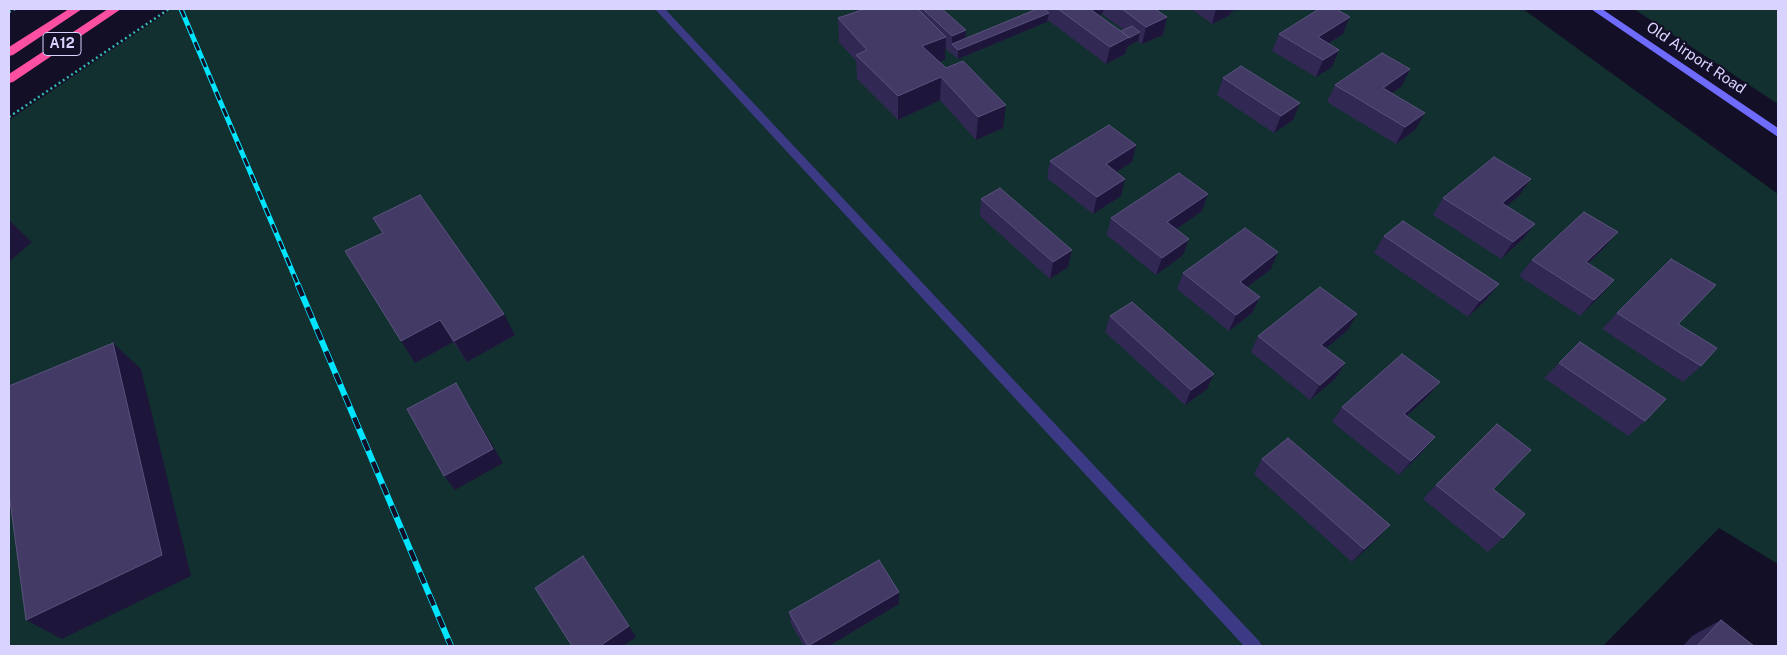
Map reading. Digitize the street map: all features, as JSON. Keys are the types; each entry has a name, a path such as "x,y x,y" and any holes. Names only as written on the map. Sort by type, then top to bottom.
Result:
{"highway":[{"name":"A12","path":"9,52 76,9"},
{"name":"A12","path":"9,79 115,9"}],"main road":[{"name":"Old Airport Road","path":"1596,9 1778,132"}],"lane":[{"path":"660,9 1254,646"}],"path":[{"path":"9,12 15,9"},
{"path":"9,117 169,9"}],"green space":[{"path":"172,9 1523,9 1778,194 1778,564 1719,528 1603,646 9,646 9,120"},
{"path":"1634,9 1778,9 1778,104"}],"building":[{"path":"865,9 918,9 946,37 922,46 946,68 963,61 1006,105 978,117 941,77 898,96 856,55 867,50 838,18"},
{"path":"923,9 942,9 966,30 952,36"},
{"path":"1037,9 1044,9 1049,13 958,50 952,44"},
{"path":"1058,9 1090,9 1129,37 1110,47"},
{"path":"1122,9 1155,9 1167,17 1146,27"},
{"path":"1319,9 1336,9 1350,17 1318,37 1339,50 1323,60 1279,34"},
{"path":"1132,26 1140,32 1129,38 1121,31"},
{"path":"1382,53 1410,69 1383,88 1425,113 1405,127 1335,85"},
{"path":"1241,66 1300,103 1281,116 1223,78"},
{"path":"1109,125 1136,145 1106,164 1125,179 1097,197 1050,161"},
{"path":"1494,157 1531,179 1502,203 1535,224 1513,242 1443,198"},
{"path":"1179,173 1208,194 1167,222 1189,239 1162,258 1111,218"},
{"path":"1000,188 1072,250 1053,262 981,199"},
{"path":"420,195 504,314 454,341 440,320 401,341 345,251 383,233 373,218"},
{"path":"1584,212 1618,232 1586,262 1614,280 1594,300 1532,260"},
{"path":"1403,221 1499,284 1480,301 1384,236"},
{"path":"1245,228 1278,252 1240,282 1260,297 1236,315 1183,273"},
{"path":"1671,259 1716,285 1678,324 1717,348 1701,366 1617,313"},
{"path":"1320,287 1357,314 1321,345 1345,363 1320,385 1258,336"},
{"path":"1132,302 1214,374 1191,390 1110,316"},
{"path":"1580,342 1666,399 1645,421 1559,363"},
{"path":"113,343 162,555 26,620 9,493 9,386"},
{"path":"1402,354 1440,382 1404,414 1435,437 1411,461 1342,407"},
{"path":"456,383 493,449 444,476 407,409"},
{"path":"1497,424 1531,450 1493,489 1525,514 1503,538 1436,485"},
{"path":"1288,438 1390,525 1364,549 1262,459"},
{"path":"583,556 629,626 600,646 572,646 535,588"},
{"path":"879,560 899,592 808,646 789,612"},
{"path":"1721,620 1754,646 1697,646"}],"railway":[{"path":"181,9 299,287"},
{"path":"298,285 451,646"}]}
